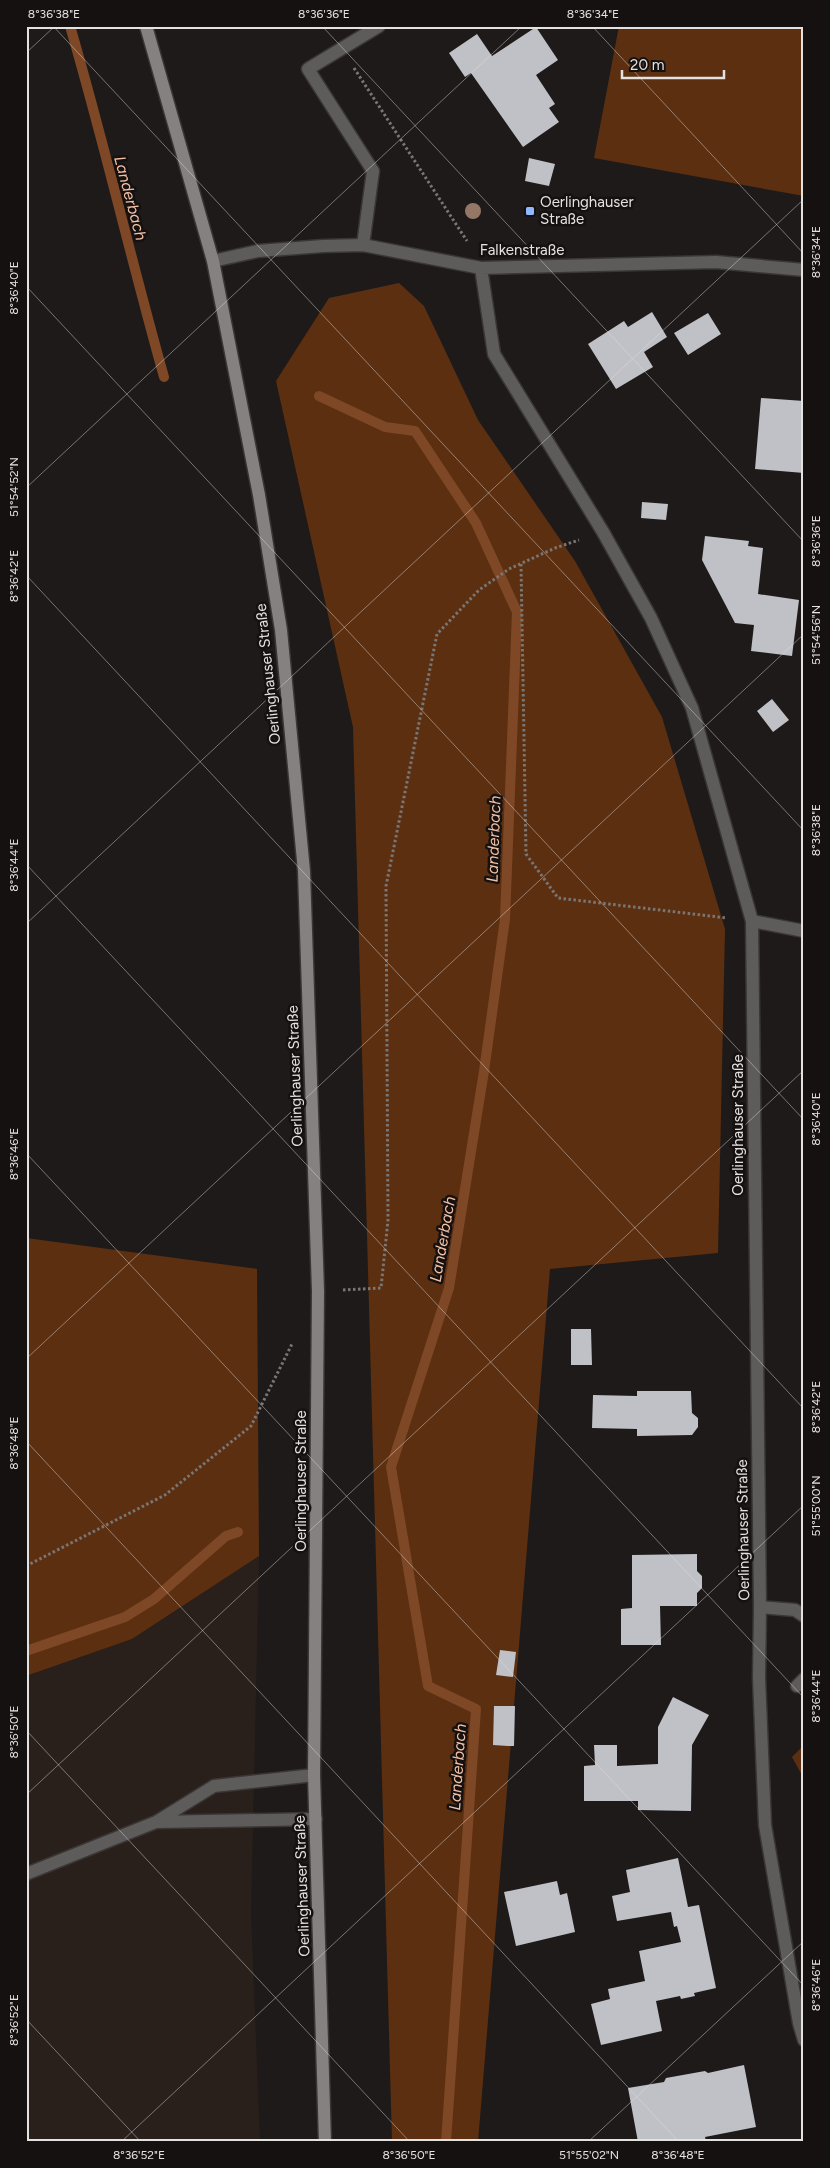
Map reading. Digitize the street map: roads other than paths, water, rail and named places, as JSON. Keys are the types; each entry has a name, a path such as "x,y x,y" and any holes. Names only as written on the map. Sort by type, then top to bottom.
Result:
{"main road":[{"name":"Oerlinghauser Straße","path":"146,26 213,261 259,495 281,630 304,871 318,1291 314,1774 326,2142"}],"street":[{"path":"363,246 373,171 308,69 379,26"},
{"name":"Falkenstraße","path":"213,261 258,251 323,246 363,246 482,268 716,262 804,270"},
{"name":"Oerlinghauser Straße","path":"482,268 494,354 603,532 651,618 692,708 752,921 760,1607 759,1678 766,1825 798,2023 804,2040"},
{"path":"752,921 804,931"},
{"path":"760,1607 795,1610 804,1616"},
{"path":"26,1874 156,1822 214,1786 314,1774"},
{"path":"156,1822 316,1819"}],"waterway":[{"name":"Landerbach","path":"70,26 164,377"},
{"name":"Landerbach","path":"319,396 385,427 415,431 476,523 517,612 505,919 484,1071 449,1288 391,1467 428,1686 476,1709 446,2142"},
{"path":"26,1651 125,1617 154,1599 226,1536 238,1532"}],"place":[{"name":"Oerlinghauser Straße","path":"530,211"}]}
